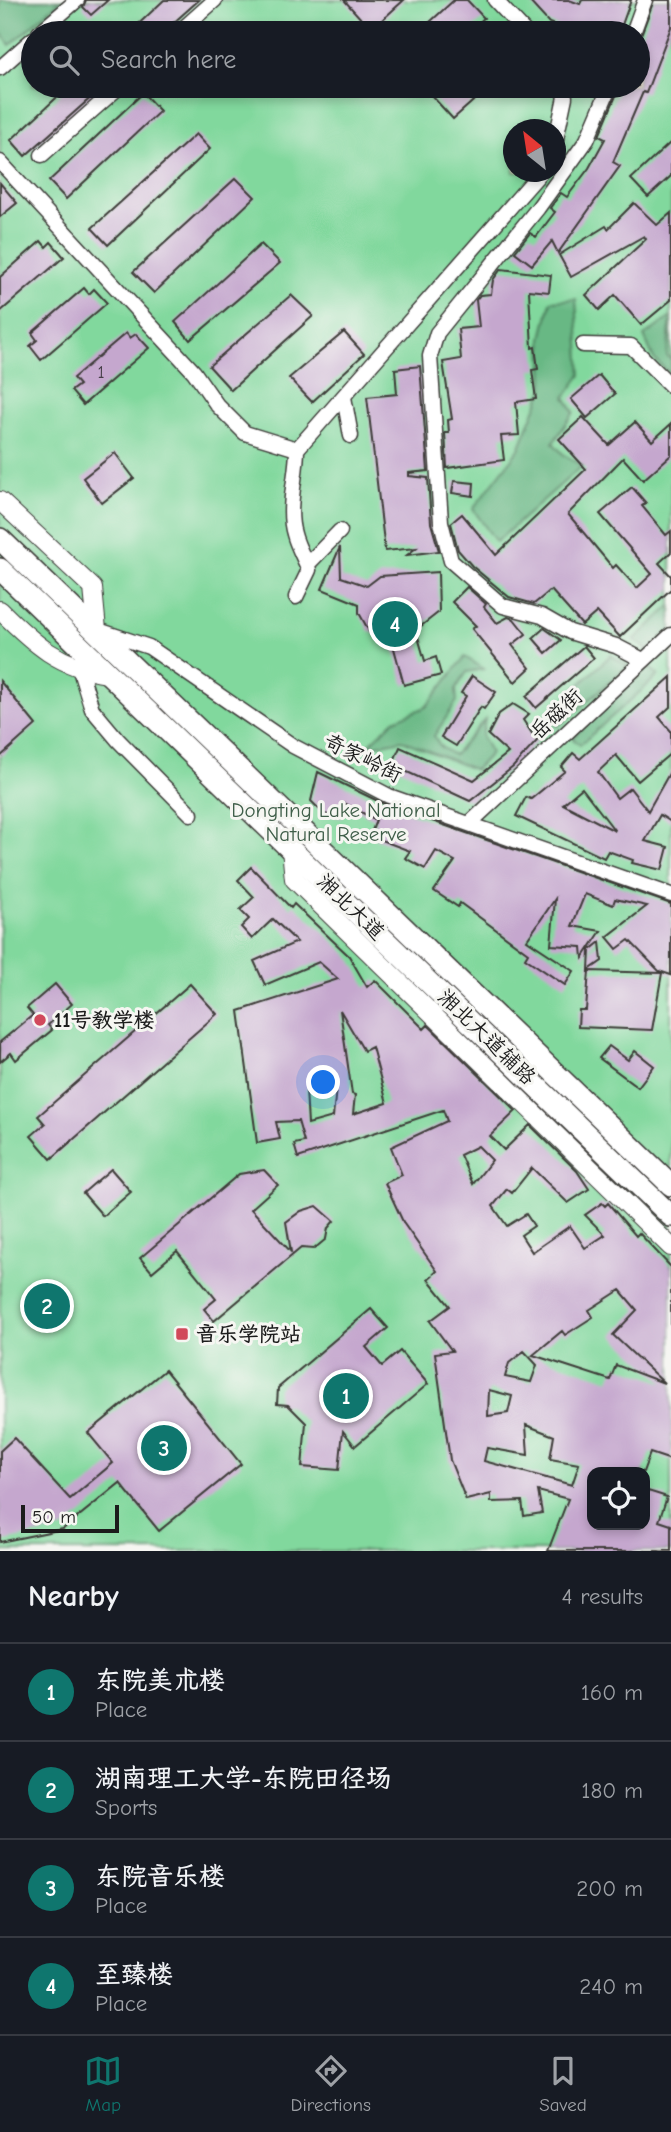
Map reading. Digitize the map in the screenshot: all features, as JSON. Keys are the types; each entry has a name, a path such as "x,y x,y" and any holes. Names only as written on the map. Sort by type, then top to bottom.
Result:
{"highway":[{"name":"湘北大道","path":"0,539 671,1185"},
{"name":"湘北大道","path":"0,569 671,1216"}],"main road":[{"path":"0,501 93,588 97,630"},
{"path":"0,610 36,646 80,670 108,674"},
{"path":"62,629 80,670"},
{"name":"湘北大道辅路","path":"290,849 294,879 671,1247"}],"street":[{"path":"54,21 78,0"},
{"path":"191,21 215,0"},
{"path":"495,0 515,21"},
{"path":"637,21 645,0"},
{"path":"0,68 21,50"},
{"path":"42,155 106,98"},
{"path":"560,119 565,98"},
{"path":"605,98 587,140 538,208 437,333 430,356 441,522 451,561 503,606 542,616 570,632 616,646 643,660"},
{"path":"0,162 194,372 217,405 245,433 297,449"},
{"path":"296,597 309,570 294,534 290,507 297,480 297,449 532,182"},
{"path":"583,345 631,346 671,386"},
{"path":"344,397 351,436"},
{"path":"307,565 340,531"},
{"name":"奇家岭街","path":"97,630 149,647 293,746 388,796 671,895"},
{"name":"岳磁街","path":"470,823 671,635"},
{"path":"80,670 92,709 118,740 191,814"}],"green space":[{"name":"Dongting Lake National Natural Reserve","path":"0,0 671,0 671,1551 0,1551"},
{"path":"0,0 61,0 37,21 21,21 21,35 10,45 0,32"},
{"path":"576,299 581,375 565,397 574,412 553,443 564,455 582,466 496,542 473,509 519,449 544,388 542,338 551,301"},
{"path":"671,317 667,356 671,360 671,374 654,359 644,336"},
{"path":"671,606 671,631 649,651 634,640"},
{"path":"611,655 628,666 558,727 544,718"},
{"path":"465,657 484,669 467,672 456,689 457,701 434,736 441,747 454,755 485,719 482,737 491,753 475,770 402,740 367,747 394,720 426,707"},
{"path":"648,667 659,675 580,745 572,738"}],"building":[{"path":"86,0 108,0 91,15 83,7"},
{"path":"164,0 199,0 175,21 142,21"},
{"path":"344,0 404,0 381,21 363,21"},
{"path":"454,0 467,0 484,18 481,21 431,21"},
{"path":"528,0 569,0 580,4 582,0 631,0 623,21 547,21"},
{"path":"654,0 671,0 671,27 650,82 650,21 646,21"},
{"path":"56,98 90,98 25,156 11,140"},
{"path":"138,98 148,98 160,111 66,199 49,181"},
{"path":"434,98 477,98 453,119"},
{"path":"615,98 640,98 613,162 620,166 558,253 552,241 532,265 515,252 530,233 536,237 555,212 550,208 561,193 567,197 589,168 605,139 599,136"},
{"path":"196,134 210,149 108,245 92,228"},
{"path":"671,142 671,176 648,197 631,179"},
{"path":"236,178 255,197 154,293 133,272"},
{"path":"0,183 17,203 0,217"},
{"path":"634,203 657,225 671,213 671,300 641,325 615,295 599,310 586,295 646,239 644,236 571,277 559,255 606,226 608,229"},
{"path":"41,241 46,247 51,242 64,257 0,312 0,277"},
{"path":"261,244 280,263 190,340 175,322"},
{"path":"501,269 551,275 549,292 529,290 532,348 535,347 538,369 532,370 536,399 516,402 519,435 501,436 504,460 447,468 445,433 449,433 448,420 452,419 443,362 461,359 458,329 479,327 476,300 480,295 491,294 493,280"},
{"path":"84,288 89,294 94,289 107,303 41,360 30,346 37,340 32,333"},
{"path":"291,295 313,316 231,390 209,366"},
{"path":"344,332 364,354 312,402 289,378"},
{"path":"126,333 130,338 136,334 149,348 83,405 71,391 79,385 73,378"},
{"path":"420,366 428,471 409,473 409,476 428,478 431,523 439,551 407,555 416,548 385,551 367,397 397,394 395,369"},
{"path":"599,375 615,394 587,418 571,399"},
{"path":"583,417 609,445 635,422 652,441 671,424 671,455 643,480 623,458 568,514 613,568 616,565 637,588 652,574 600,514 632,487 646,503 642,506 666,535 671,531 671,552 659,563 671,576 671,589 620,637 597,612 582,625 551,590 534,604 509,597 472,566 458,550 451,523 462,514 496,555 586,469 559,439"},
{"path":"115,453 134,478 102,503 83,478"},
{"path":"454,481 474,483 473,496 452,493"},
{"path":"340,547 341,577 367,586 380,576 438,572 439,612 416,630 425,661 436,657 441,675 404,685 392,641 369,631 359,613 359,604 322,589"},
{"path":"467,587 486,604 484,607 497,623 508,617 514,619 526,634 512,645 530,668 515,682 472,629 476,626 452,602"},
{"path":"544,628 561,640 546,653 533,638"},
{"path":"584,646 594,658 536,708 526,696"},
{"path":"472,676 496,692 484,709 481,707 456,746 441,737 466,696 461,693"},
{"path":"671,677 671,706 659,717 671,731 671,753 638,781 616,755 598,772 617,798 630,788 648,811 671,770 671,822 660,815 645,841 668,847 662,870 632,863 633,860 608,851 604,858 516,816 526,797 531,799 565,771 561,767 573,753 580,759","holes":["582,788 615,831 563,804"]},
{"path":"0,681 36,725 0,757"},
{"path":"513,704 529,714 523,720 537,741 513,767 470,801 392,765 400,747 474,780 508,753 488,735 499,714"},
{"path":"318,772 386,805 671,904 671,975 659,971 629,940 617,949 607,937 647,906 615,899 613,905 585,894 572,926 601,931 583,958 582,947 551,945 555,899 527,940 574,971 565,985 525,958 528,953 460,903 458,907 434,891 455,861 436,851 425,869 405,858 410,851 370,836 376,820 346,804 342,818 324,814 311,801"},
{"path":"251,867 291,908 294,904 349,956 367,987 375,980 424,1029 428,1025 516,1111 490,1136 504,1150 530,1125 577,1171 589,1189 568,1203 532,1168 512,1193 507,1189 493,1206 507,1226 526,1214 534,1226 521,1235 532,1252 570,1226 585,1248 605,1235 585,1215 602,1203 605,1206 608,1203 636,1236 639,1233 671,1267 671,1460 650,1453 645,1467 587,1467 587,1530 650,1530 650,1492 667,1497 659,1521 671,1525 671,1551 548,1551 568,1499 538,1491 542,1513 524,1516 522,1501 491,1502 491,1494 466,1500 450,1460 435,1353 452,1351 430,1321 450,1306 428,1279 437,1271 404,1224 385,1183 402,1175 391,1147 447,1121 443,1110 298,1158 294,1144 304,1142 298,1121 276,1122 280,1139 257,1143 239,1011 338,979 319,962 265,985 254,961 297,942 273,919 252,939 241,927 249,919 240,910 254,897 238,880","holes":["340,1010 364,1051 372,1047 387,1103 353,1114 355,1095 352,1094","325,1085 326,1090 336,1088 333,1117 308,1124 306,1089","478,1146 492,1160 473,1184 460,1155","620,1290 637,1310 613,1335 664,1383 616,1365 610,1380 533,1355 562,1331 565,1335 593,1317 589,1310","524,1351 537,1365 531,1382 505,1377 509,1363","489,1390 512,1396 508,1413 488,1416","526,1425 554,1436 550,1459 579,1464 572,1485 484,1461 487,1448 528,1455"]},
{"path":"600,942 602,961 589,970 590,950"},
{"path":"589,971 662,973 652,1030 578,1027 579,1010 586,1010"},
{"name":"11号教学楼","path":"55,984 72,1004 48,1025 52,1030 16,1060 11,1053 0,1062 0,1042 33,1015 27,1008"},
{"path":"190,984 217,1014 51,1159 31,1136 45,1124 38,1116"},
{"path":"609,1046 628,1060 635,1051 654,1066 638,1087 599,1058"},
{"path":"111,1169 131,1192 103,1216 83,1193"},
{"path":"264,1170 278,1185 251,1209 291,1252 286,1222 301,1211 317,1206 334,1221 328,1228 326,1239 314,1249 301,1248 214,1321 204,1309 216,1299 177,1251 152,1272 140,1258 239,1174"},
{"path":"371,1309 388,1328 366,1347 382,1366 400,1351 428,1384 355,1446 343,1431 339,1470 302,1467 306,1423 288,1405 277,1404 278,1388"},
{"path":"165,1370 241,1464 159,1531 120,1483 63,1529 0,1542 0,1451 14,1438 70,1499 113,1463 88,1433"}],"place":[{"name":"至臻楼","path":"395,624"},
{"name":"11号教学楼","path":"40,1020"},
{"name":"湖南理工大学-东院田径场","path":"47,1306"},
{"name":"音乐学院站","path":"182,1334"},
{"name":"东院美术楼","path":"346,1396"},
{"name":"东院音乐楼","path":"164,1448"}]}
